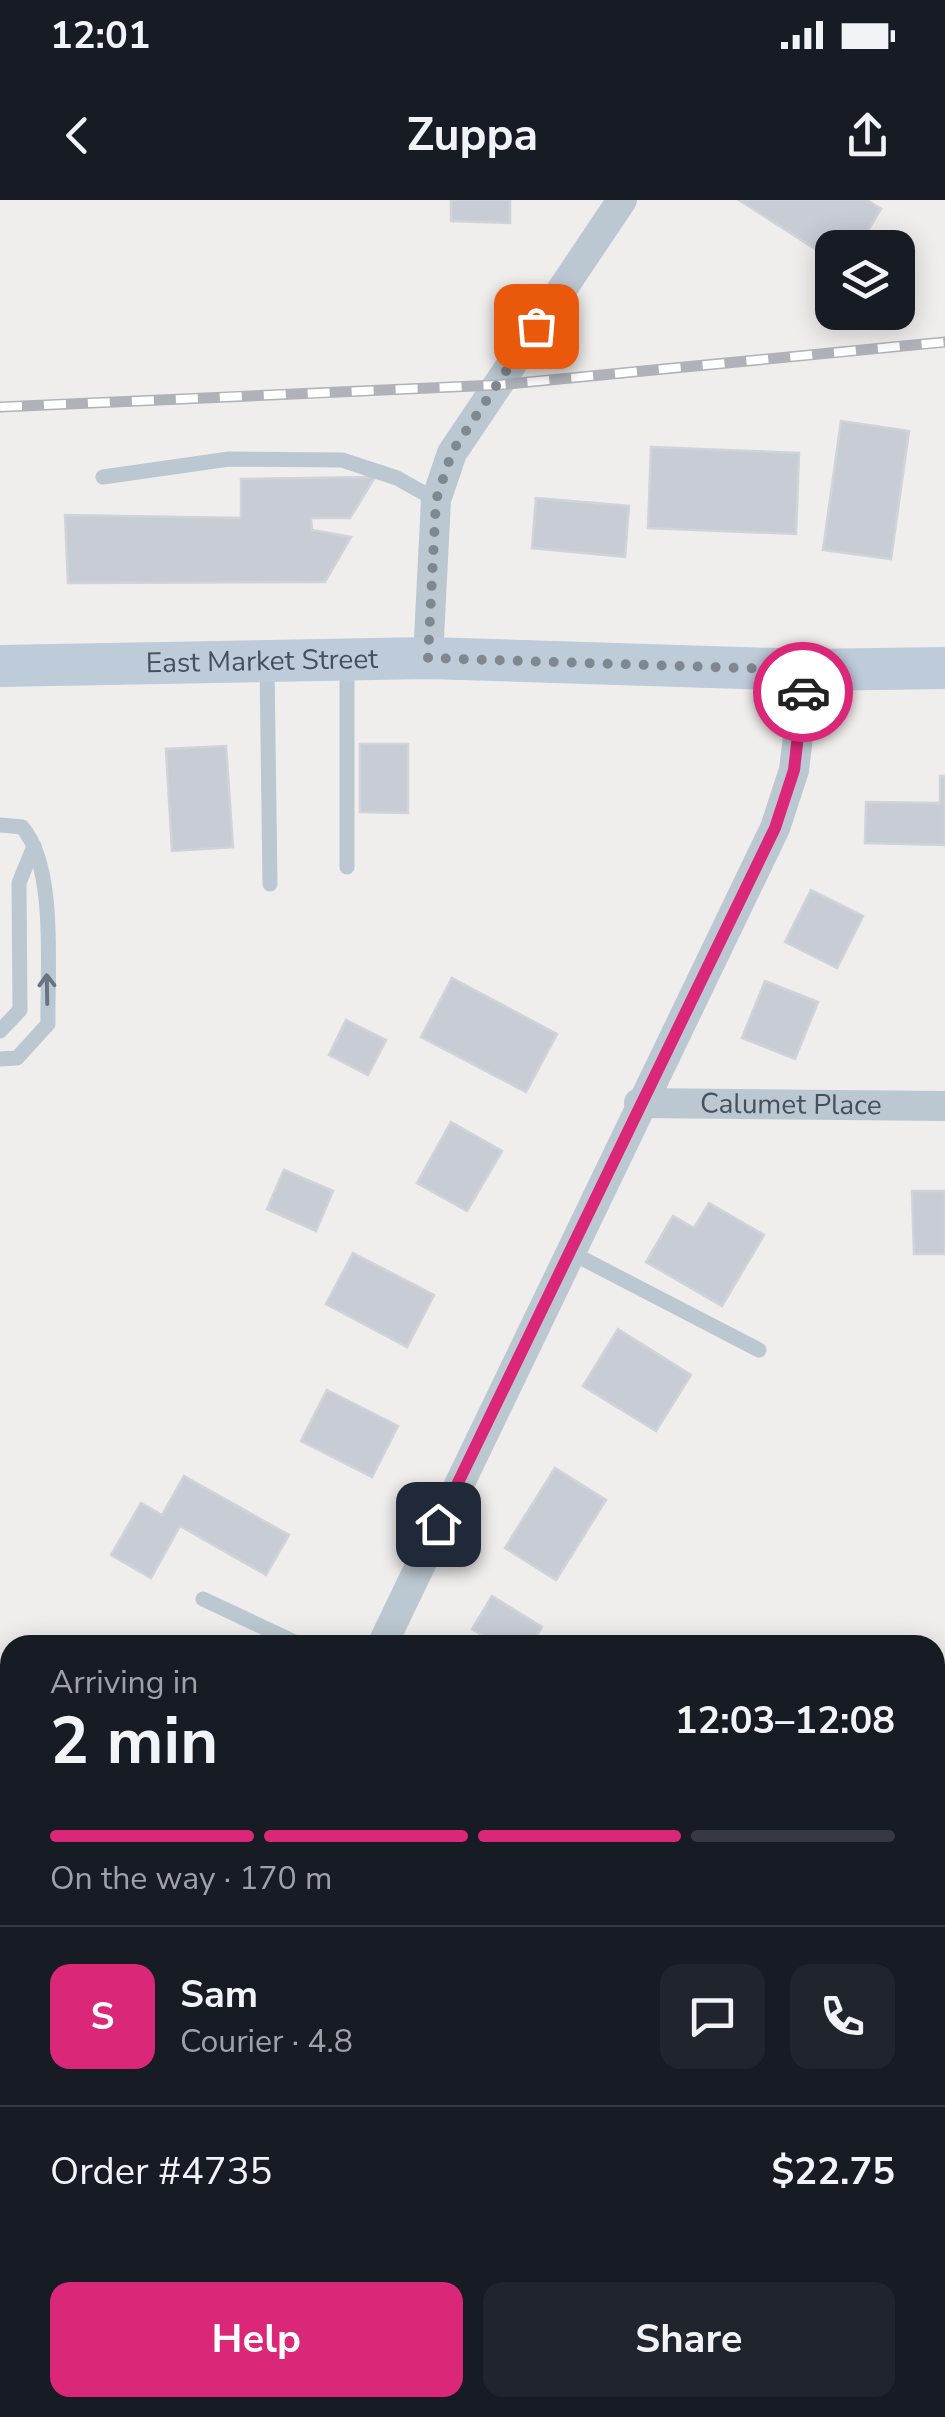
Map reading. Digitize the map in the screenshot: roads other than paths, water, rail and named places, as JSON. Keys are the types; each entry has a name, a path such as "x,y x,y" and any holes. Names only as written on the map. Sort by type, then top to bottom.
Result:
{"main road":[{"name":"East Market Street","path":"0,666 428,658 806,670 945,668"}],"street":[{"path":"428,658 436,500 452,452 622,200"},
{"path":"387,1635 639,1103 775,828 794,770 806,670"},
{"name":"Calumet Place","path":"639,1103 945,1106"}],"lane":[{"path":"103,478 230,459 342,460 398,478 436,500"},
{"path":"347,660 347,868"},
{"path":"267,661 270,884"},
{"path":"0,824 22,827 36,843 46,909 48,1024 18,1058 0,1059"},
{"path":"0,1031 20,1010 19,883 36,843"},
{"path":"568,1252 759,1350"},
{"path":"204,1600 279,1635"}],"railway":[{"path":"0,407 497,385 945,342"}]}
